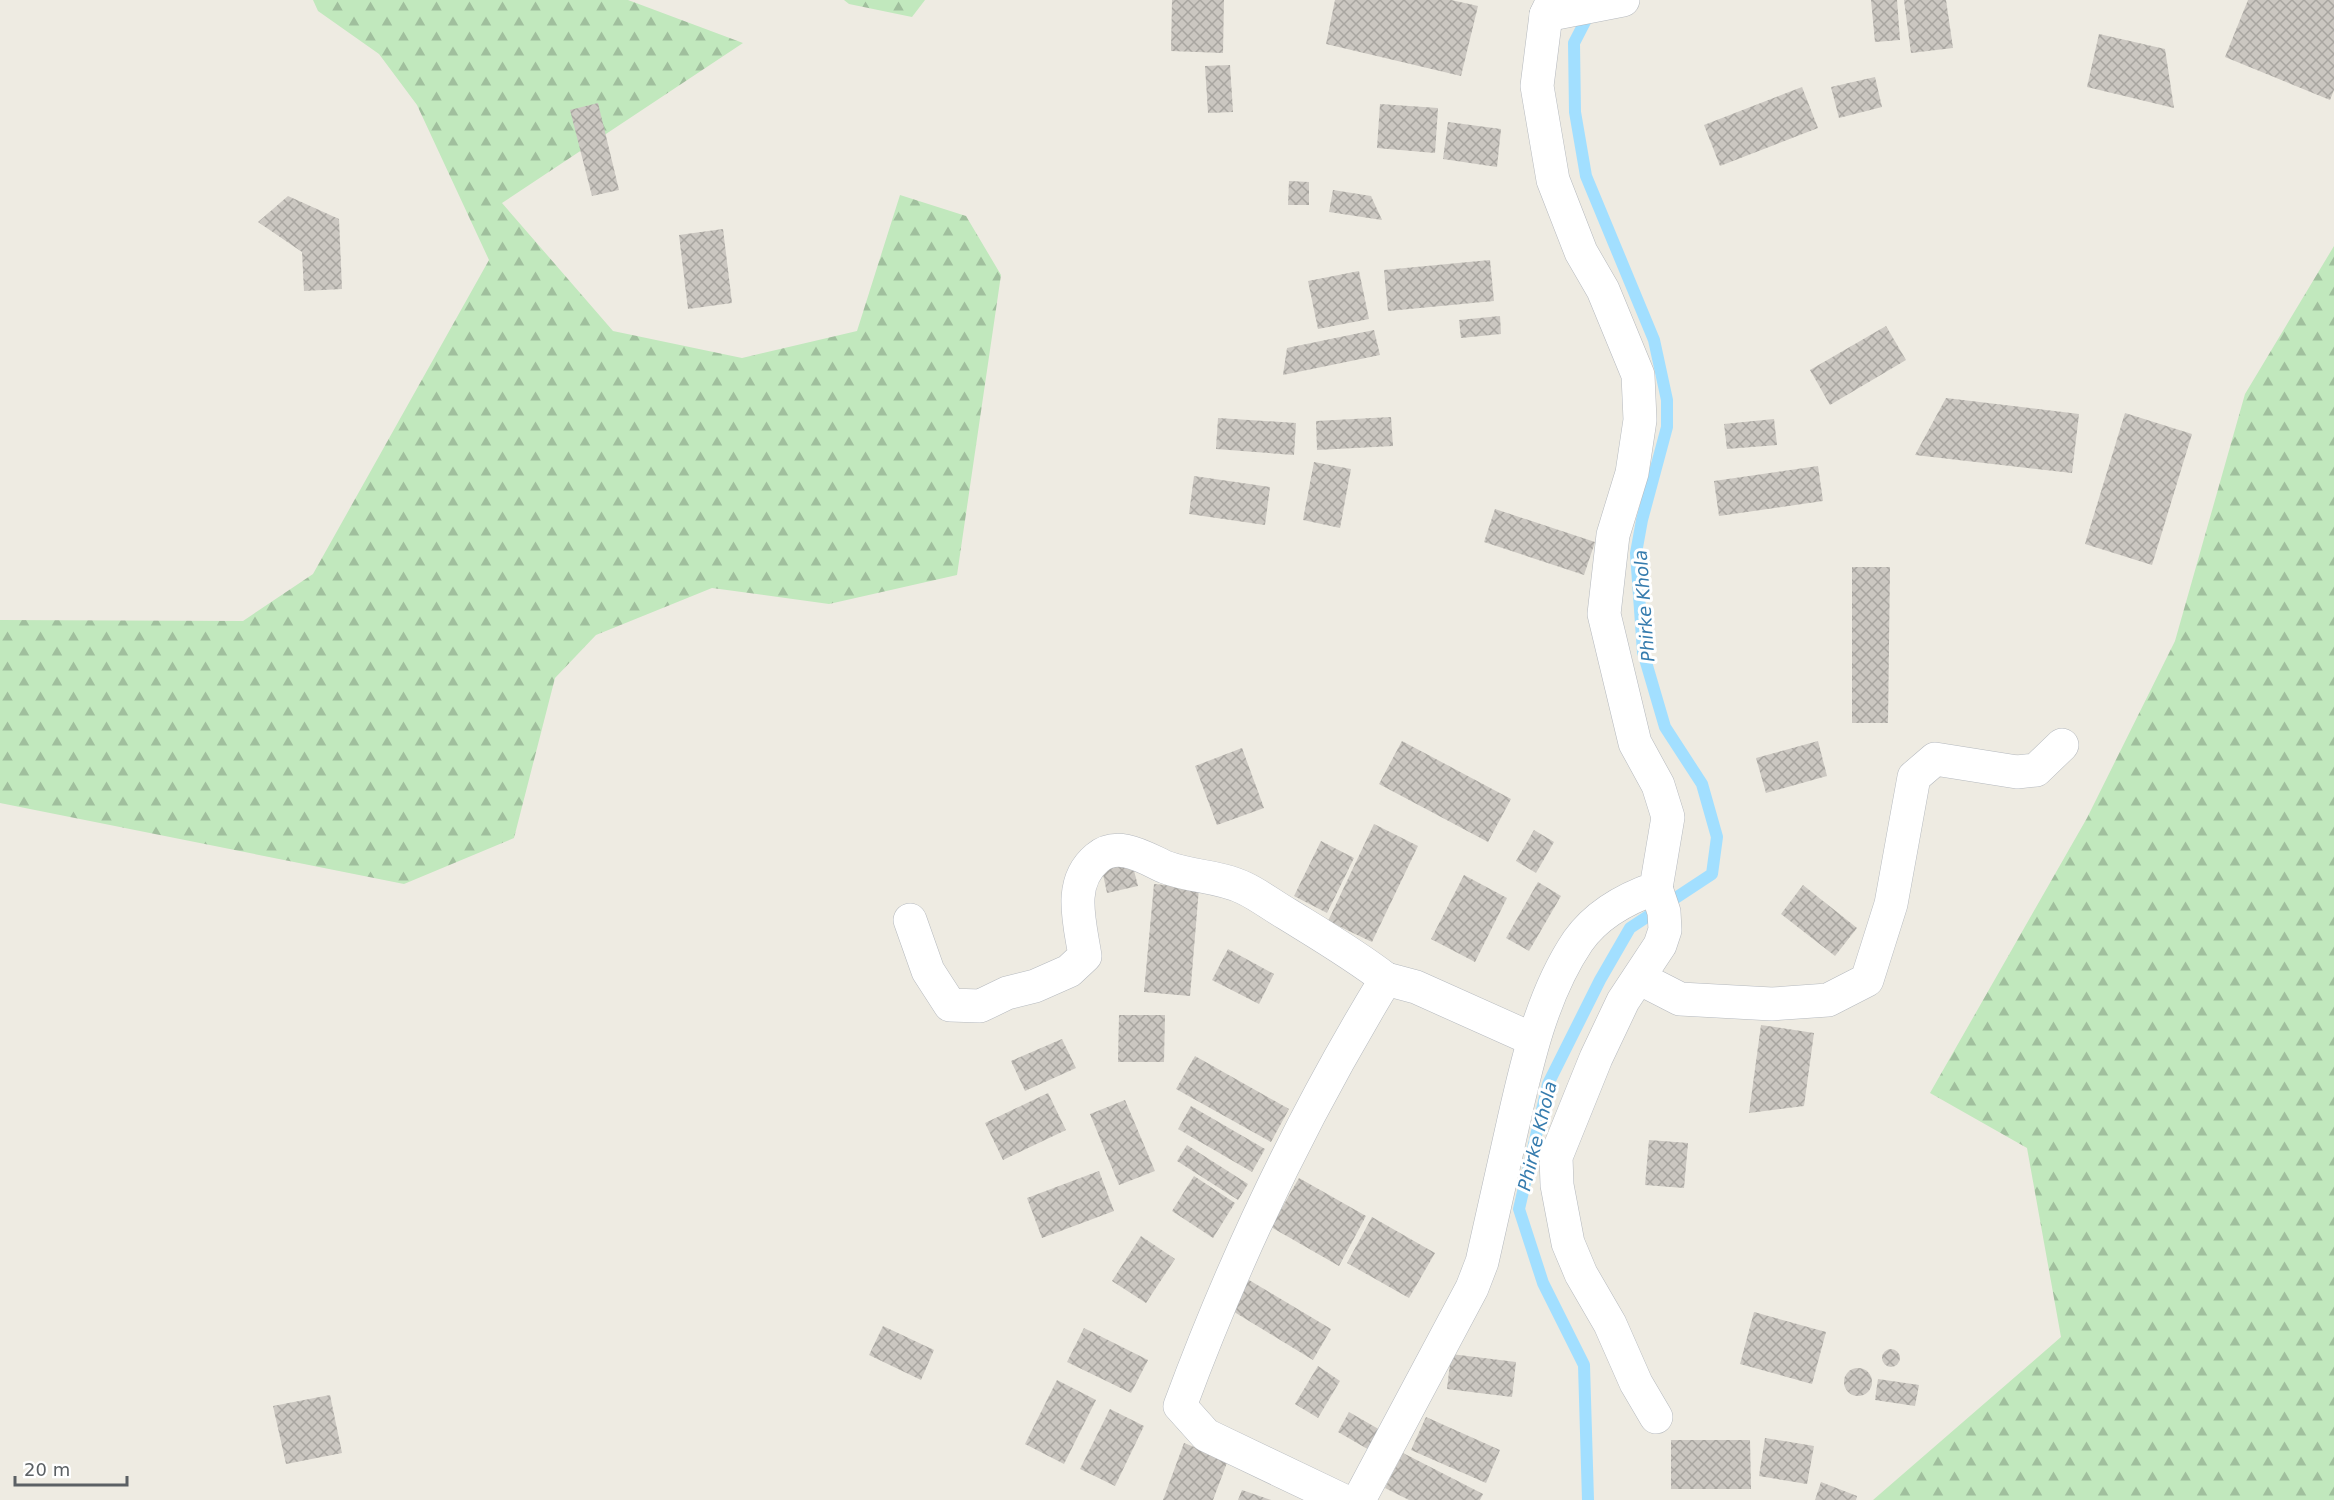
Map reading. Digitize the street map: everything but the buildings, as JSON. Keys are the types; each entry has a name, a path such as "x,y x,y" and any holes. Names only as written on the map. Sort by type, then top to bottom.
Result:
{"street":[{"path":"1606,4 1550,7 1537,86 1553,180 1581,252 1603,290 1638,375 1640,420 1632,473 1613,535 1604,614 1635,743 1658,784 1668,818 1656,888 1664,912 1665,930 1660,945 1623,1001 1596,1058 1556,1157 1557,1185 1568,1243 1581,1274 1610,1324 1636,1383 1656,1417"},
{"path":"1639,978 1680,999 1772,1004 1828,1000 1867,980 1891,904 1914,777 1935,759 2017,772 2036,770 2062,745"},
{"path":"910,920 928,971 950,1005 980,1006 1007,993 1035,986 1069,970 1085,956 1076,899 1083,875 1098,857 1118,850 1141,855 1188,874 1216,878 1244,888 1364,962 1386,979 1416,987 1532,1039"},
{"path":"1359,1500 1479,1271 1532,1039 1579,939 1620,903 1656,888"},
{"path":"1342,1500 1206,1435 1180,1406 1246,1243 1296,1138 1341,1053 1386,979"}],"green space":[{"path":"313,0 628,0 743,43 502,203 613,331 742,358 857,331 900,195 966,216 1001,275 957,575 829,604 712,588 596,635 555,678 514,838 404,884 0,803 0,620 243,621 313,574 489,260 417,105 379,54 318,11"},
{"path":"844,0 925,0 912,17 849,4"},
{"path":"2334,246 2334,1500 1873,1500 2061,1337 2027,1148 1930,1093 2087,818 2175,641 2245,394"}],"waterway":[{"name":"Phirke Khola","path":"1588,1500 1584,1365 1543,1283 1519,1209 1548,1084 1600,980 1630,928 1712,874 1717,837 1702,784 1665,727 1643,652 1636,553 1642,520 1667,427 1667,400 1654,340 1586,176 1575,112 1574,43 1590,12"}]}
